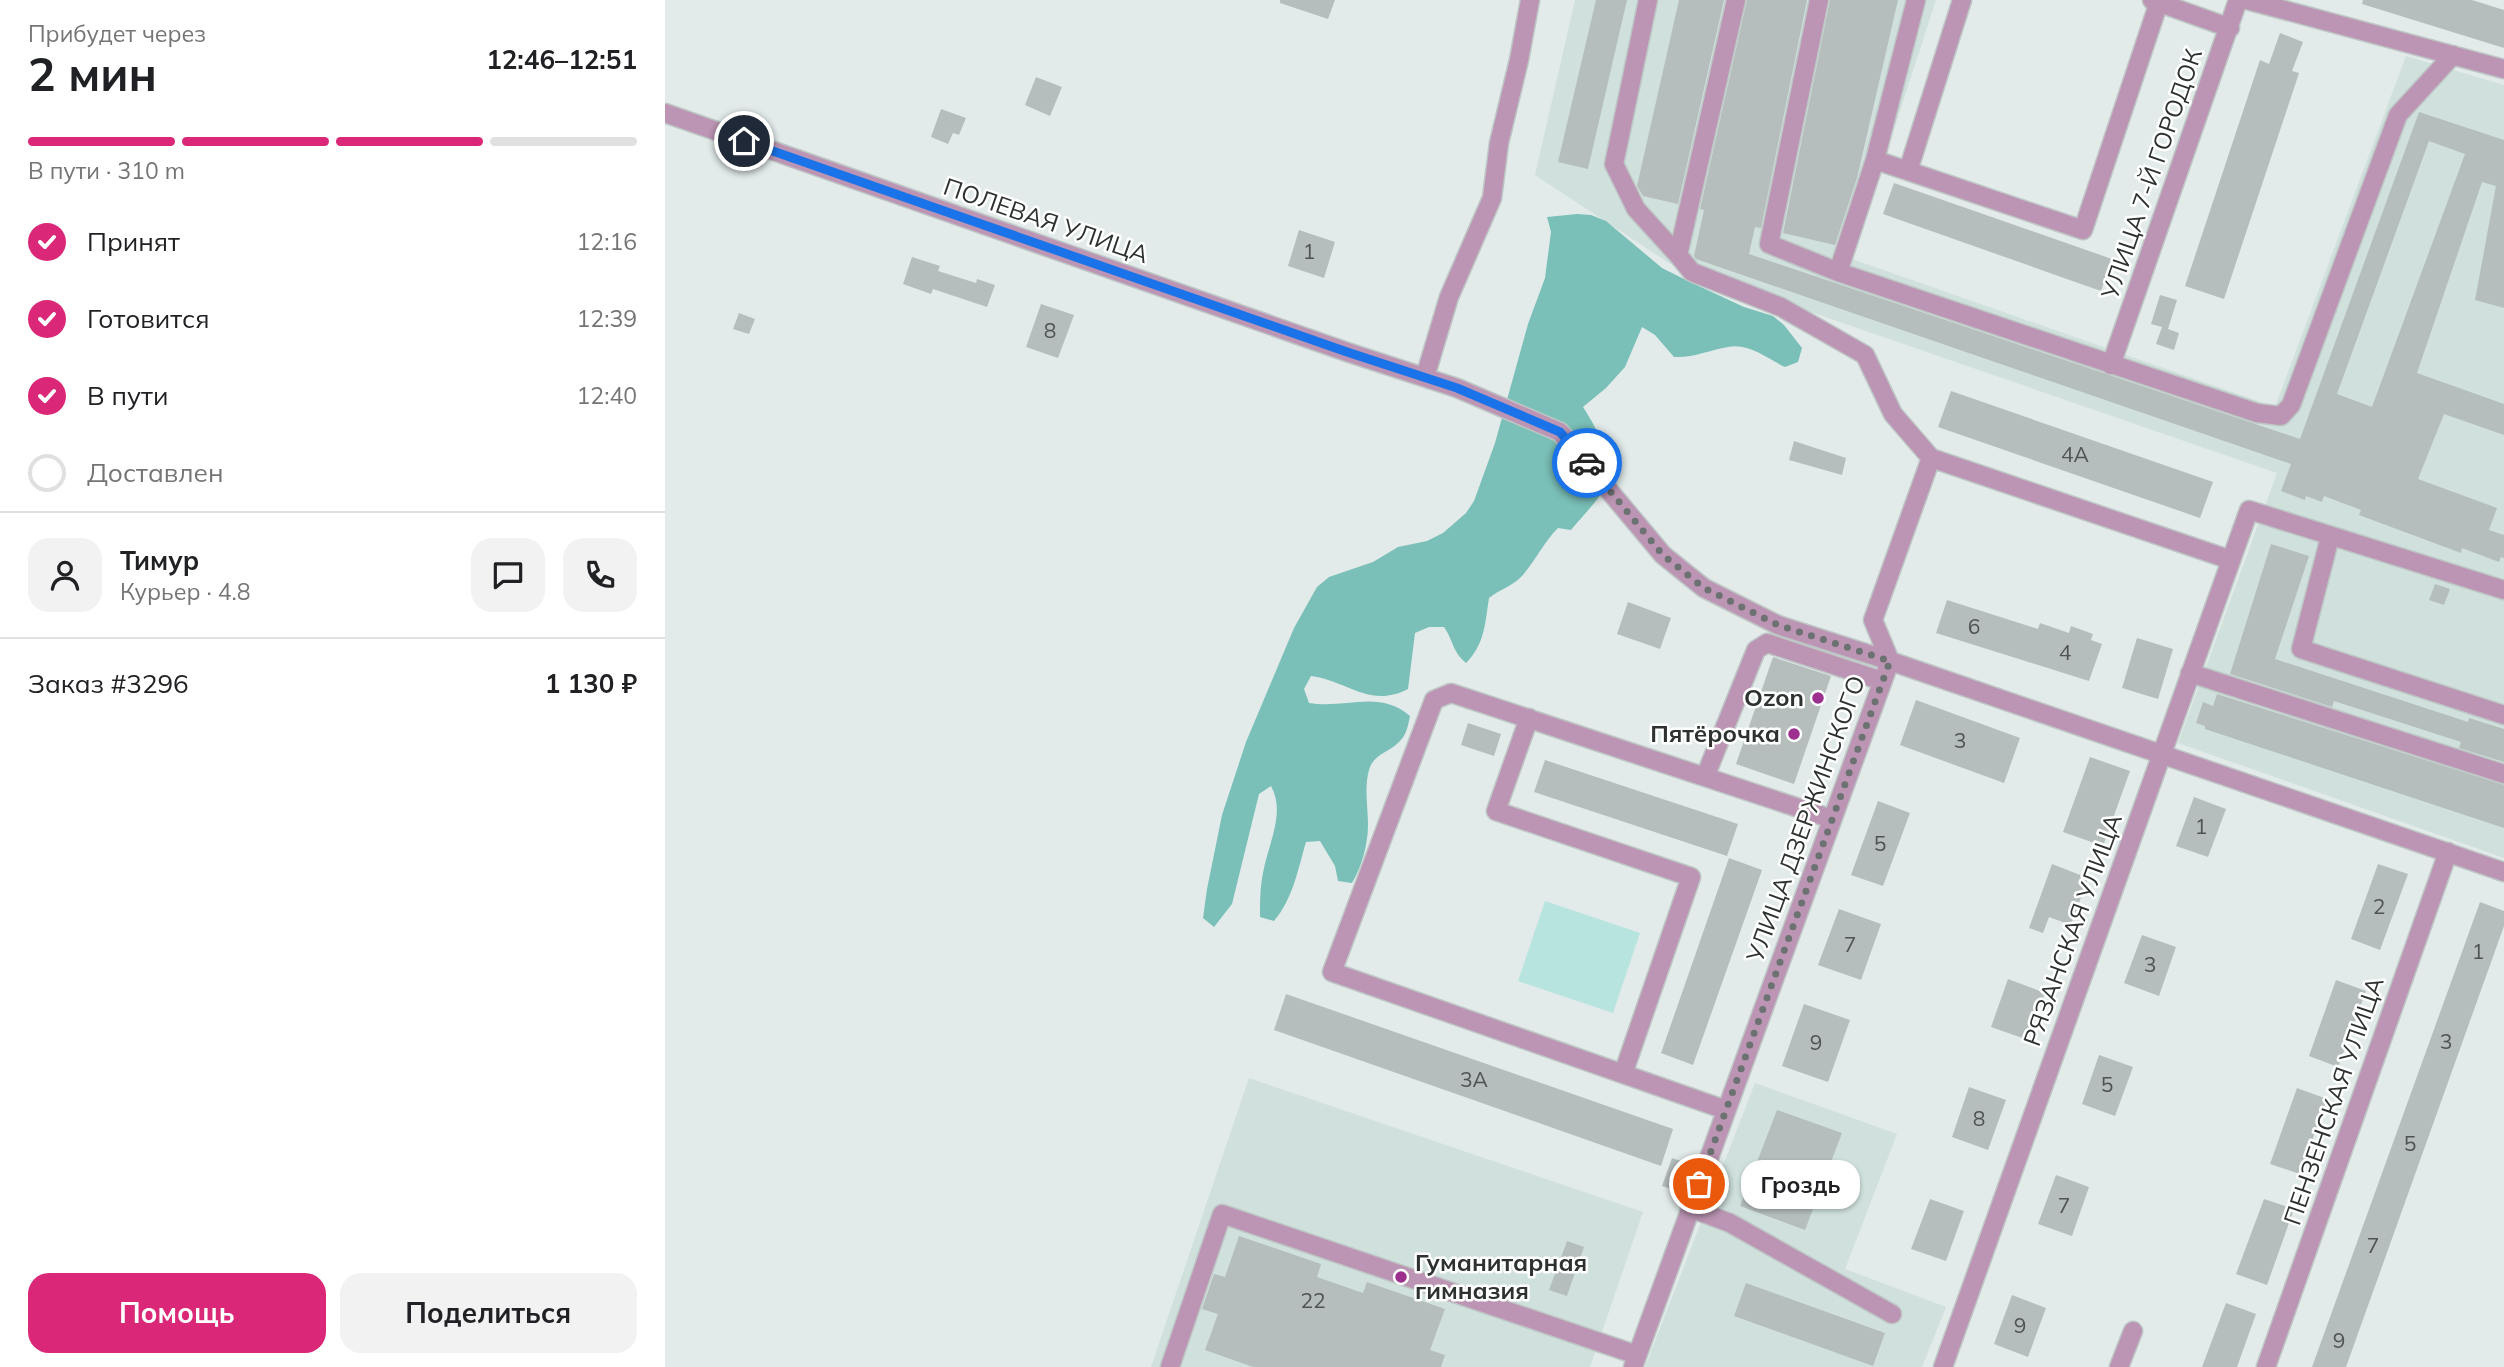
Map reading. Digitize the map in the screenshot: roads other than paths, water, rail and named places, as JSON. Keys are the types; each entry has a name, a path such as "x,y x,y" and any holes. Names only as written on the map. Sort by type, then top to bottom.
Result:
{"street":[{"path":"1418,375 1492,198 1499,143 1520,60 1530,0"},
{"path":"1648,0 1614,164 1636,209 1692,272 1781,307 1865,355 1893,414 1931,458 2231,560"},
{"path":"1678,255 1737,0"},
{"path":"1819,0 1769,244 1838,272 2111,365 2257,413 2281,416 2291,405 2398,115 2453,55"},
{"path":"1838,272 1875,160 1916,0"},
{"path":"1908,171 1962,0"},
{"name":"УЛИЦА 7-Й ГОРОДОК","path":"2111,365 2238,0"},
{"path":"2247,0 2504,69"},
{"path":"1875,160 2083,230 2155,1 2230,28"},
{"name":"ПОЛЕВАЯ УЛИЦА","path":"665,113 1334,348 1457,388 1560,432 1663,555 1704,588 1778,625 1890,661"},
{"path":"1890,661 1873,620 1931,458"},
{"name":"РЯЗАНСКАЯ УЛИЦА","path":"1943,1367 2249,510 2330,537"},
{"path":"2504,590 2330,537 2301,649 2504,715"},
{"path":"1705,777 1756,650 1767,643 1882,681"},
{"name":"УЛИЦА ДЗЕРЖИНСКОГО","path":"1635,1361 1890,661 2504,872"},
{"path":"2190,673 2504,774"},
{"path":"1726,1110 1332,972 1434,699 1451,693 1832,819"},
{"path":"1529,718 1496,811 1691,877 1623,1074"},
{"name":"ПЕНЗЕНСКАЯ УЛИЦА","path":"2266,1367 2448,852"},
{"path":"1689,1208 1730,1223 1892,1314"},
{"path":"1170,1367 1222,1214 1635,1361"},
{"path":"2119,1367 2133,1331"}],"place":[{"name":"Ozon","path":"1818,698"},
{"name":"Пятёрочка","path":"1794,734"},
{"name":"Гроздь","path":"1699,1184"},
{"name":"Гуманитарная гимназия","path":"1401,1277"}]}
